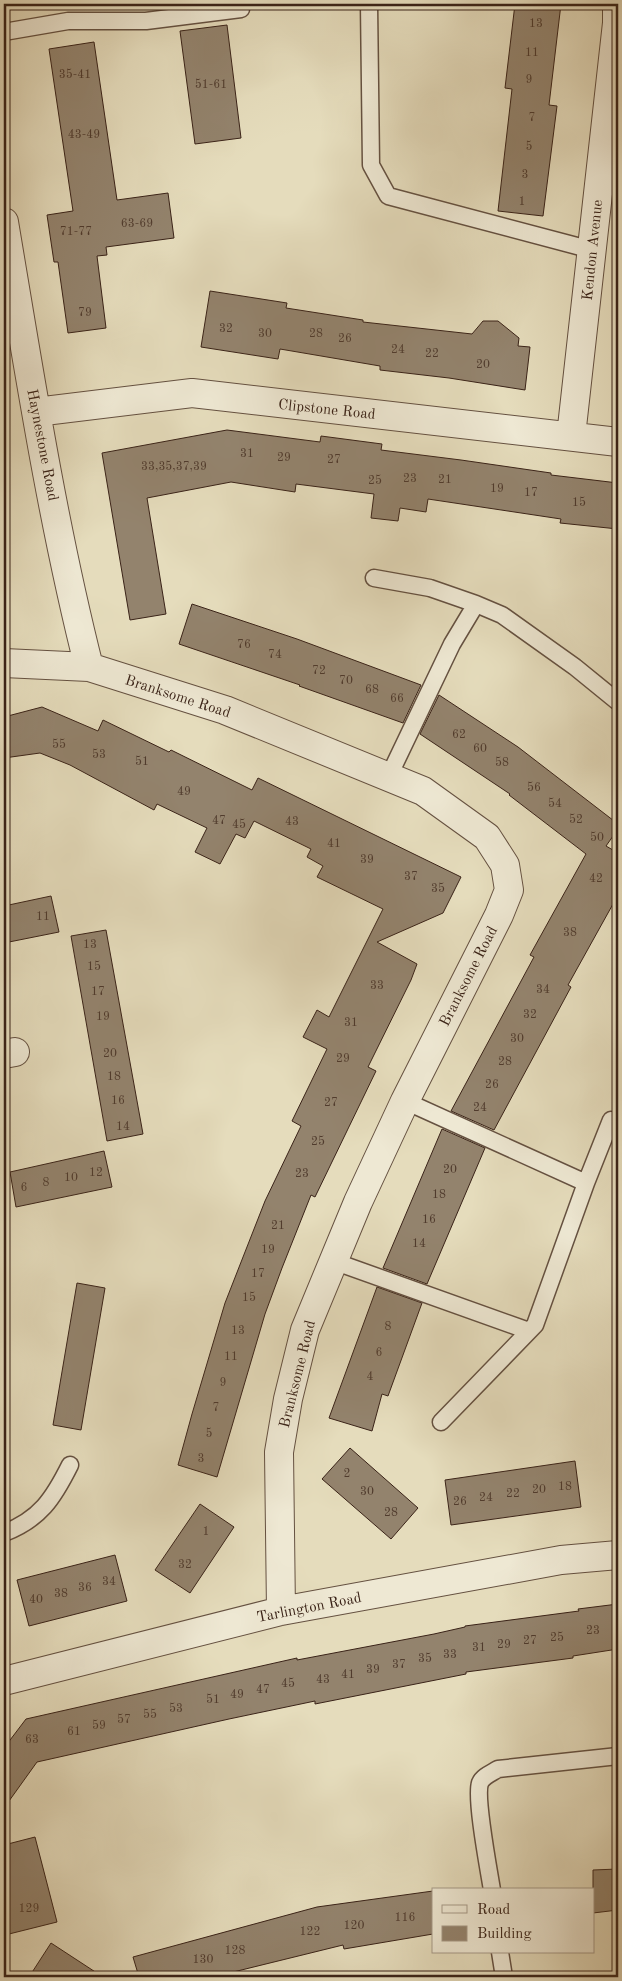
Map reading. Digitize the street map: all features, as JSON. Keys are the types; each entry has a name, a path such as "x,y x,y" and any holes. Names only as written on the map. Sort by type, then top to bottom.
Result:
{"street":[{"name":"Kendon Avenue","path":"571,436 617,23 617,4"},
{"name":"Haynestone Road","path":"4,222 36,412 73,602 89,667"},
{"name":"Clipstone Road","path":"36,412 192,394 618,442"},
{"name":"Branksome Road","path":"4,663 89,667 225,710 423,791 487,836 505,865 509,890 499,915 404,1101 358,1202 305,1330 288,1400 279,1452 281,1611"},
{"name":"Tarlington Road","path":"4,1681 281,1611 561,1560 618,1554"}],"lane":[{"path":"369,4 371,165 388,196 592,250"},
{"path":"4,32 68,21 146,21 241,9"},
{"path":"374,578 430,588 502,615 575,667 618,702"},
{"path":"388,778 452,644 476,604"},
{"path":"404,1101 586,1183"},
{"path":"441,1422 535,1325 586,1183 611,1120"},
{"path":"333,1261 529,1331"},
{"path":"4,1533 27,1522 46,1507 70,1465"},
{"path":"492,1888 479,1799 480,1783 486,1776 498,1770 618,1756"},
{"path":"500,1954 504,1977"}],"building":[{"path":"515,4 561,4 549,105 557,106 543,216 498,211 512,89 505,88"},
{"path":"227,25 241,138 195,144 180,31"},
{"path":"94,42 117,200 168,193 174,238 106,247 107,255 97,256 106,328 68,333 58,262 54,262 47,215 73,211 49,49"},
{"path":"210,291 287,303 286,308 363,320 363,322 472,334 483,321 498,321 519,338 518,346 530,347 525,390 449,378 380,370 380,366 280,349 278,359 201,347"},
{"path":"227,430 320,442 321,436 382,444 381,450 618,483 618,529 560,523 561,519 428,499 426,512 400,508 398,521 371,518 374,494 296,484 295,492 231,482 147,498 166,614 130,620 102,453"},
{"path":"192,604 297,639 421,685 403,723 300,685 179,644"},
{"path":"439,695 518,747 618,824 618,829 606,846 618,853 618,895 568,985 571,987 494,1130 451,1111 534,957 530,955 586,854 510,794 420,734"},
{"path":"42,707 98,731 103,720 169,752 171,750 252,790 258,778 461,877 443,913 377,942 417,964 368,1067 376,1071 315,1197 311,1195 282,1268 265,1314 217,1477 178,1465 192,1414 225,1303 265,1201 301,1126 292,1121 327,1049 303,1037 317,1010 329,1017 383,909 317,877 323,866 307,857 311,849 254,821 245,838 236,834 220,864 195,852 207,828 157,804 154,810 70,765 40,753 4,758 4,717"},
{"path":"51,896 59,932 4,943 4,906"},
{"path":"106,930 143,1134 107,1141 71,936"},
{"path":"442,1129 485,1148 427,1284 383,1268"},
{"path":"104,1151 112,1187 16,1207 10,1172"},
{"path":"77,1283 105,1288 81,1430 53,1425"},
{"path":"377,1287 422,1303 388,1396 382,1394 372,1431 329,1418"},
{"path":"350,1448 418,1508 391,1539 322,1479"},
{"path":"575,1461 581,1507 451,1525 445,1480"},
{"path":"200,1504 234,1527 190,1593 155,1570"},
{"path":"115,1555 127,1601 29,1626 17,1580"},
{"path":"618,1604 618,1649 573,1656 573,1658 466,1672 466,1674 315,1704 315,1701 37,1762 4,1808 4,1748 26,1719 297,1658 297,1660 434,1634 465,1626"},
{"path":"35,1837 57,1922 9,1934 4,1913 4,1845"},
{"path":"618,1869 618,1910 594,1913 593,1870"},
{"path":"432,1891 432,1934 344,1949 343,1945 213,1977 139,1977 133,1957 317,1907"},
{"path":"51,1943 103,1977 29,1977"}]}
